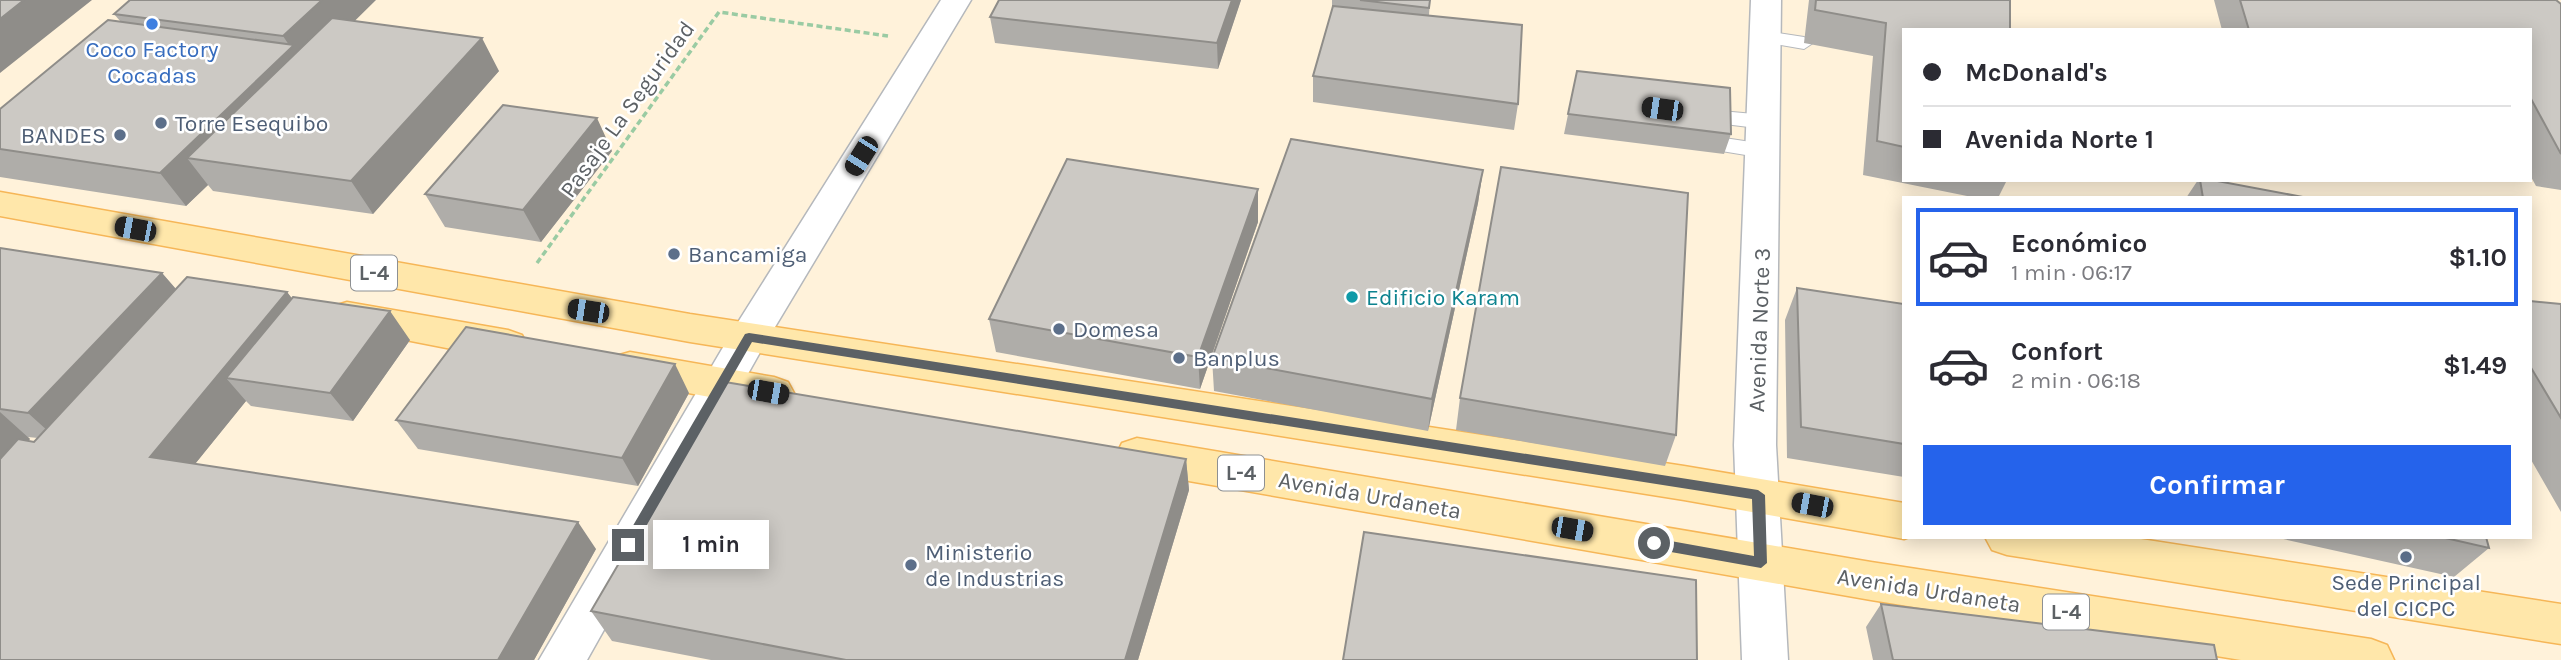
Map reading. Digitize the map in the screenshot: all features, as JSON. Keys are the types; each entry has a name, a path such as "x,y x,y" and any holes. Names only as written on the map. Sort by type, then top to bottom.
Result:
{"main road":[{"name":"L-4","path":"0,204 512,298 1758,495 1902,521"},
{"name":"L-4","path":"311,310 541,351"},
{"path":"595,361 814,400"},
{"name":"Avenida Urdaneta","path":"1103,449 1761,563 2371,660"},
{"path":"2020,539 2561,624"}],"street":[{"path":"562,660 749,337 956,0"},
{"name":"Avenida Norte 3","path":"1765,660 1755,445 1765,136 1766,0"}],"lane":[{"path":"1764,37 1804,43"},
{"path":"1675,111 1765,136"},
{"path":"1674,138 1765,136"}],"path":[{"name":"Pasaje La Seguridad","path":"512,298 719,12 931,42"}],"shaded area":[{"path":"0,0 2561,0 2561,660 0,660"}],"building":[{"path":"0,0 24,0 0,19"},
{"path":"130,0 322,0 283,36 114,14"},
{"path":"999,0 1232,0 1217,43 990,17"},
{"path":"1360,0 1430,0 1429,8"},
{"path":"1816,0 2010,0 2010,28 1902,28 1902,147 1877,141 1886,23 1815,10"},
{"path":"2240,0 2556,0 2561,4 2561,154 2532,101 2532,28 2248,28"},
{"path":"1333,6 1522,25 1518,104 1313,76"},
{"path":"332,18 482,38 351,181 187,158"},
{"path":"108,20 294,45 160,173 0,149 0,109"},
{"path":"1577,71 1730,88 1731,134 1568,114"},
{"path":"503,105 597,118 523,210 425,194"},
{"name":"Edificio Karam","path":"1291,139 1483,170 1432,399 1212,358"},
{"path":"1067,159 1258,189 1198,357 989,319"},
{"path":"1501,167 1688,193 1676,435 1460,398"},
{"path":"2200,182 2223,182 2297,196 2203,196"},
{"path":"0,248 162,273 28,413 0,409"},
{"path":"187,277 287,292 150,457 578,522 498,660 0,660 0,459 18,439 34,442"},
{"path":"1797,288 1902,304 1902,444 1801,427"},
{"path":"293,297 390,311 330,393 226,378"},
{"path":"2532,301 2561,304 2561,418 2532,369"},
{"path":"466,327 675,364 622,458 396,420"},
{"name":"Ministerio de Industrias","path":"725,382 1186,459 1125,660 846,660 591,611"},
{"path":"1364,532 1696,580 1697,660 1343,660"},
{"path":"2450,539 2487,539 2489,548"},
{"path":"1881,604 2214,645 2217,660 1893,660"}],"place":[{"name":"Coco Factory Cocadas","path":"152,24"},
{"name":"Torre Esequibo","path":"161,123"},
{"name":"BANDES","path":"120,135"},
{"name":"Bancamiga","path":"674,254"},
{"name":"Edificio Karam","path":"1352,297"},
{"name":"Domesa","path":"1059,329"},
{"name":"Banplus","path":"1179,358"},
{"name":"Sede Principal del CICPC","path":"2406,557"},
{"name":"Ministerio de Industrias","path":"911,565"}],"route":[{"path":"628,545 749,337 1758,495 1761,563 1654,543"}]}
